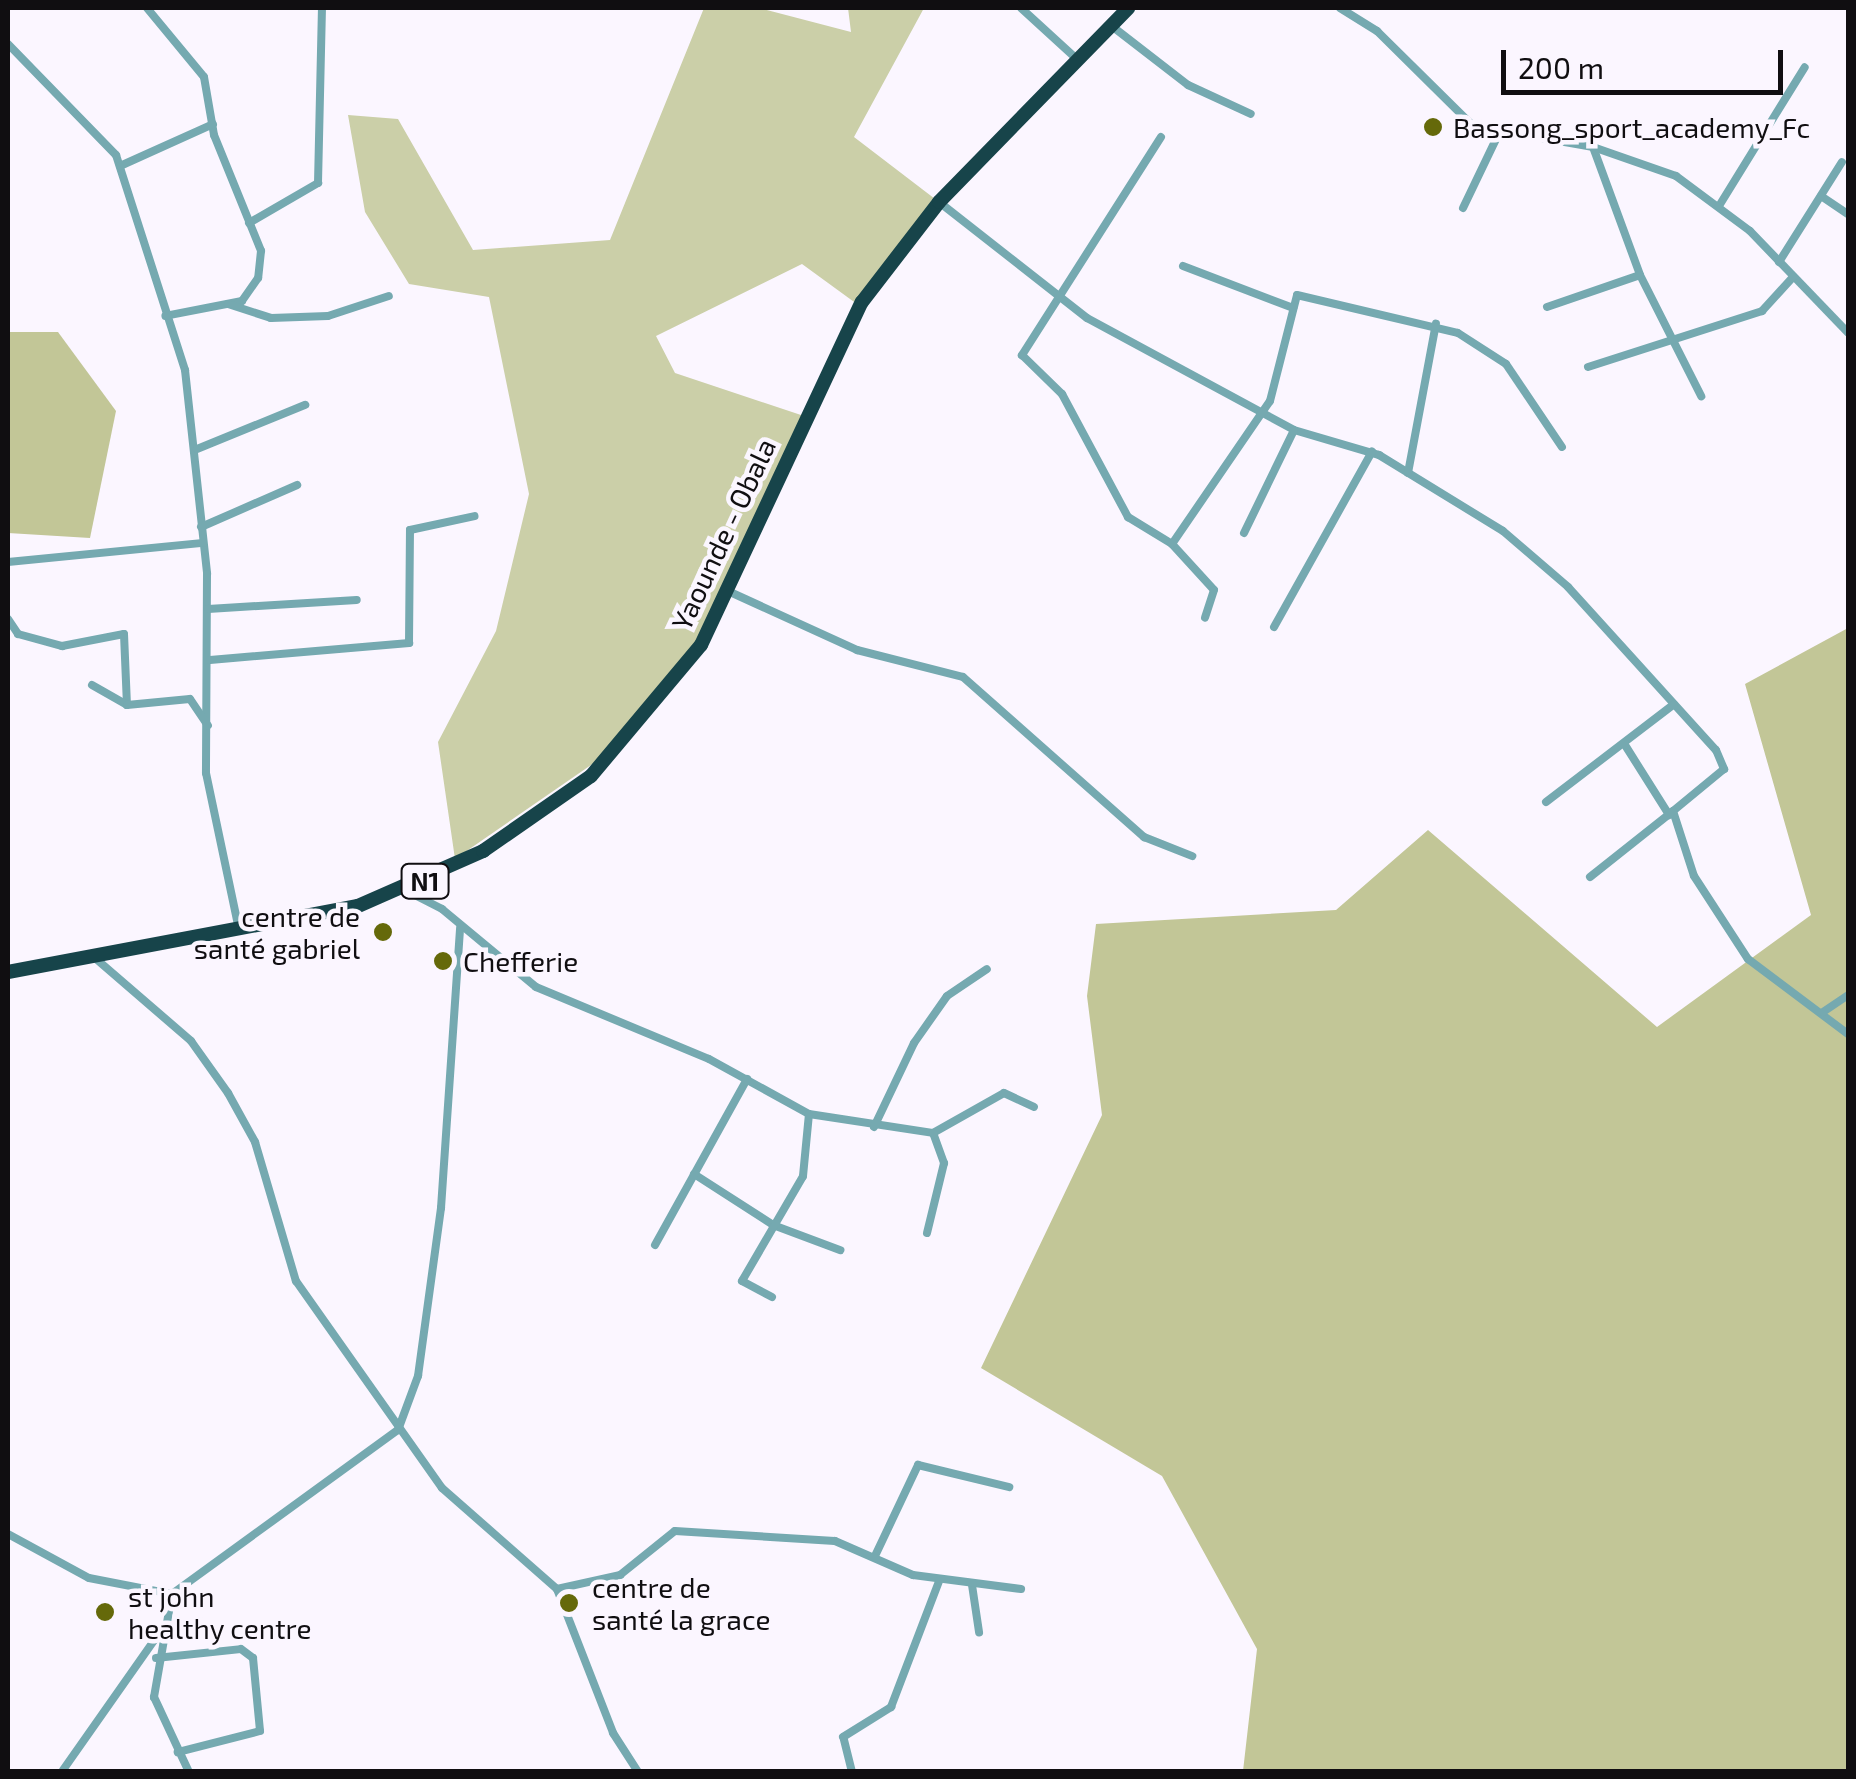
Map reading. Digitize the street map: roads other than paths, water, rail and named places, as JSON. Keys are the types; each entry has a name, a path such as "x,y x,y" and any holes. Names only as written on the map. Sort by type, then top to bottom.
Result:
{"highway":[{"name":"Yaounde - Obala","path":"8,972 240,934 403,890 522,828 591,776 662,700 730,592 840,339 940,202 1128,8"}],"street":[{"path":"147,8 204,77 213,124 261,251 258,278 228,304"},
{"path":"249,223 318,183 322,8"},
{"path":"1021,8 1078,60"},
{"path":"1340,8 1377,31 1444,102 1498,135 1593,147 1676,176 1718,206 1780,262 1848,333"},
{"path":"1113,27 1188,85 1251,114"},
{"path":"8,44 120,166 165,316 197,449 210,660 208,796 240,934"},
{"path":"1718,206 1804,68"},
{"path":"120,166 213,124"},
{"path":"1463,208 1498,135"},
{"path":"1161,137 1022,355 1062,394 1128,518 1172,544 1214,590 1205,618"},
{"path":"1593,147 1640,275 1701,396"},
{"path":"1780,262 1842,162"},
{"path":"1821,196 1848,214"},
{"path":"940,202 1058,294 1294,430 1372,452 1503,531 1568,587 1674,704 1724,769 1590,877"},
{"path":"1183,266 1293,308"},
{"path":"1547,307 1640,275"},
{"path":"1588,367 1762,312 1794,277"},
{"path":"1172,544 1260,412 1298,295 1436,324 1506,364 1562,447"},
{"path":"165,316 228,304 271,318 328,316 388,296"},
{"path":"1408,473 1436,324"},
{"path":"197,449 305,405"},
{"path":"1244,533 1294,430"},
{"path":"1274,627 1372,452"},
{"path":"201,527 297,485"},
{"path":"210,660 409,643 410,530 476,516"},
{"path":"8,562 202,543"},
{"path":"730,592 857,650 963,677 1144,837 1192,856"},
{"path":"208,609 356,600"},
{"path":"8,618 18,634 62,646 124,634 127,705"},
{"path":"92,686 127,705 190,699 208,726"},
{"path":"1546,802 1674,704"},
{"path":"1625,745 1671,813 1694,876 1748,959 1848,1034"},
{"path":"403,890 571,1006 747,1080 809,1114 874,1127 933,1133 1004,1093 1034,1107"},
{"path":"189,1772 154,1696 156,1658 172,1594 398,1430 418,1376 441,1208 460,928"},
{"path":"95,958 191,1041 228,1093 255,1142 296,1281 442,1488 557,1588 608,1722 638,1772"},
{"path":"874,1127 914,1042 947,996 987,969"},
{"path":"1823,1012 1848,994"},
{"path":"655,1245 747,1080"},
{"path":"772,1297 742,1282 802,1176 809,1114"},
{"path":"927,1233 944,1163 933,1133"},
{"path":"694,1174 773,1226 840,1250"},
{"path":"875,1556 918,1465 1009,1487"},
{"path":"557,1588 620,1574 675,1530 836,1540 939,1581 1021,1590"},
{"path":"8,1534 89,1578 172,1594"},
{"path":"852,1772 843,1737 891,1707 939,1581"},
{"path":"972,1586 979,1632"},
{"path":"62,1770 162,1628"},
{"path":"156,1658 241,1649 253,1658 260,1732 178,1752"}],"place":[{"name":"Bassong_sport_academy_Fc","path":"1433,127"},
{"name":"centre de santé gabriel","path":"383,932"},
{"name":"Chefferie","path":"443,961"},
{"name":"centre de santé la grace","path":"569,1603"},
{"name":"st john healthy centre","path":"105,1612"}]}
